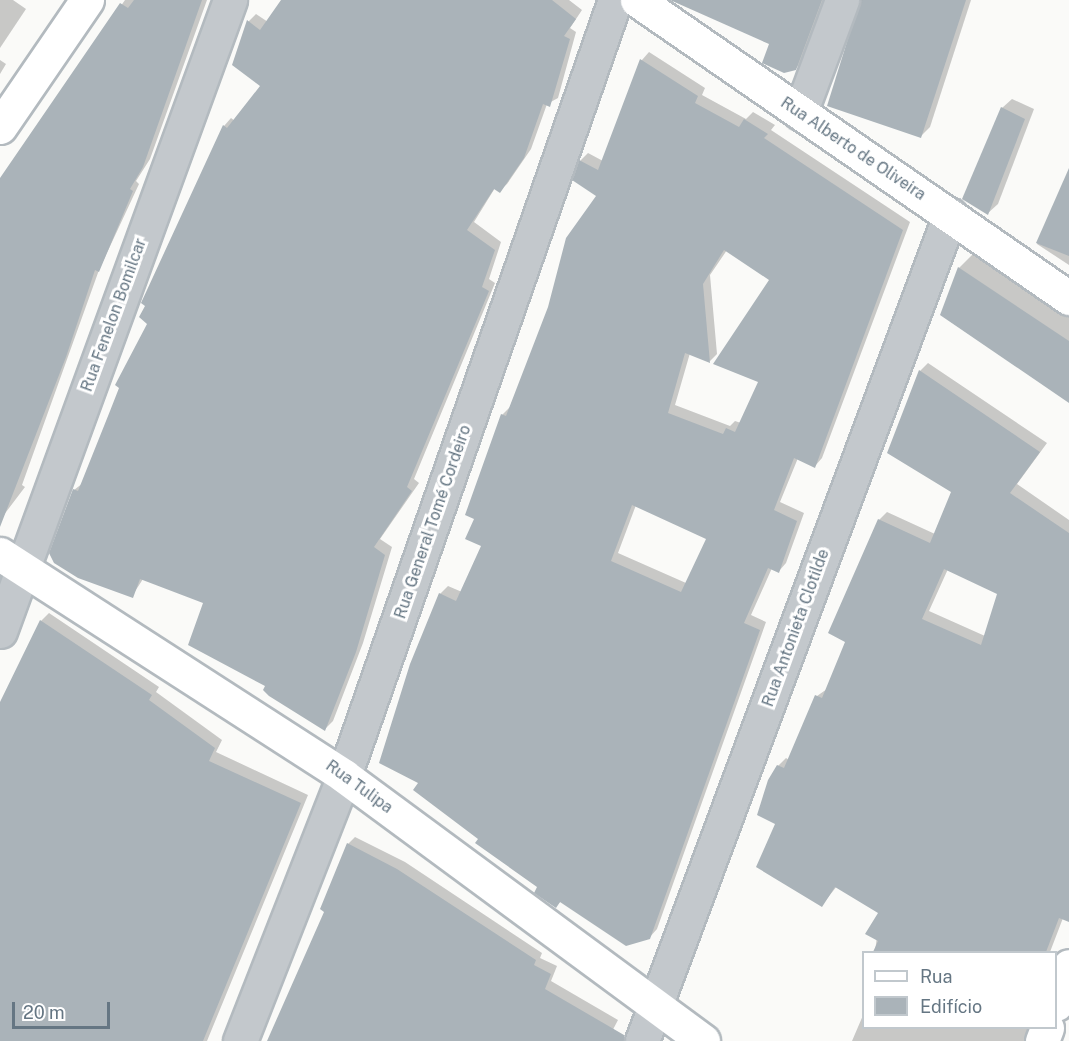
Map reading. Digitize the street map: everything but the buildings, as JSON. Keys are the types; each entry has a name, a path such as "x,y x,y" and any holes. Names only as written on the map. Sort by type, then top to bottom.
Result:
{"street":[{"path":"0,127 87,0"},
{"name":"Rua Fenelon Bomilcar","path":"0,631 10,561 230,0"},
{"name":"Rua General Tomé Cordeiro","path":"240,1041 344,776 615,0"},
{"name":"Rua Alberto de Oliveira","path":"637,0 1069,298"},
{"path":"800,113 842,0"},
{"name":"Rua Antonieta Clotilde","path":"642,1041 950,214"},
{"name":"Rua Tulipa","path":"10,561 344,776 654,1008 703,1041"},
{"path":"1057,1001 1069,966"}]}
